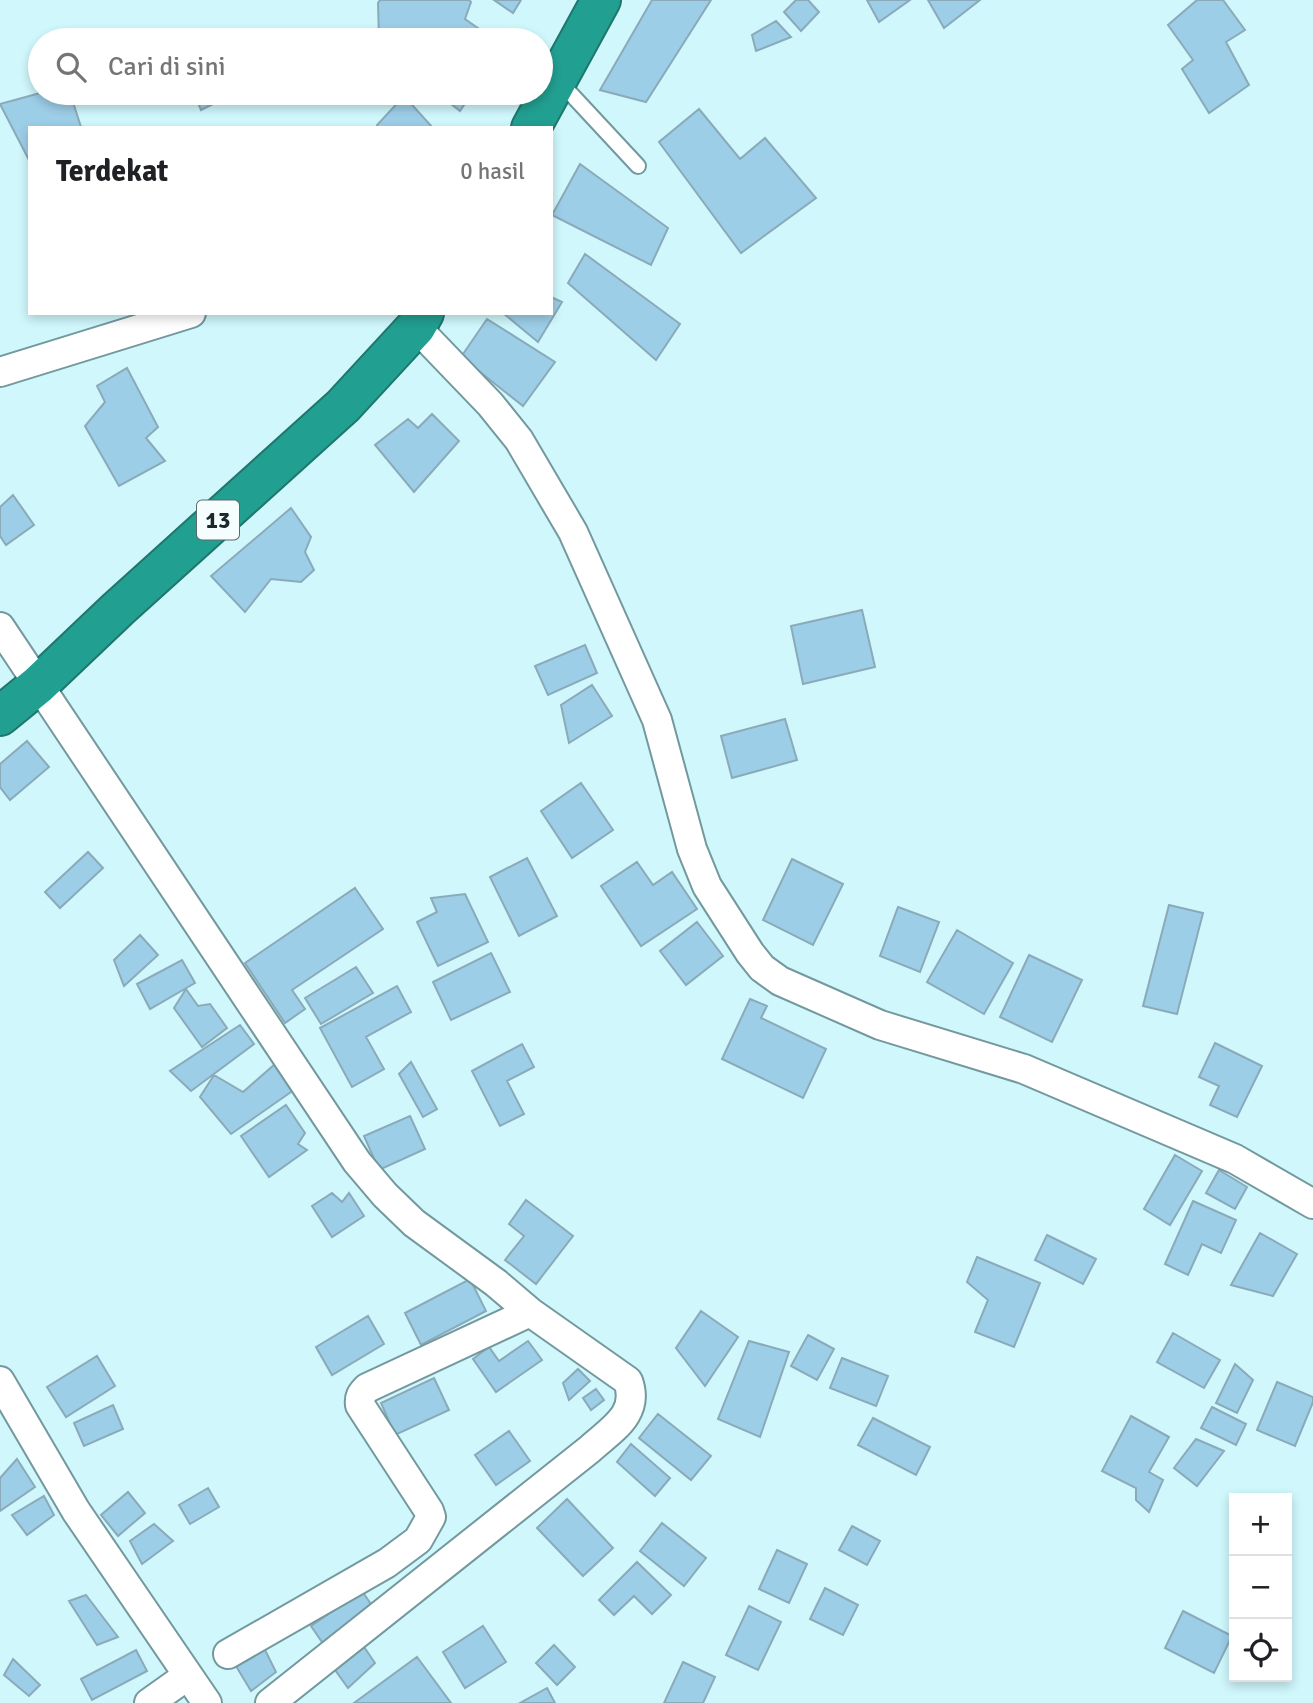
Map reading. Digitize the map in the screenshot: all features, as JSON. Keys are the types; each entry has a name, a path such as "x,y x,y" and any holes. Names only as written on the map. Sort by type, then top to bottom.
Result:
{"highway":[{"path":"553,89 601,0"},
{"path":"532,126 544,105"},
{"name":"13","path":"0,716 38,685 343,406 420,320"}],"street":[{"path":"0,372 185,315"},
{"path":"420,320 519,440 573,532 657,720 692,849 707,886 762,968 780,981 880,1025 1024,1069 1235,1159 1313,1204"},
{"path":"0,627 358,1162 414,1223 496,1283 530,1312 628,1381 632,1393 631,1406 625,1416 590,1449 270,1703"},
{"path":"228,1654 376,1571 418,1540 425,1531 431,1517 429,1511 360,1405 362,1393 367,1388 530,1312"},
{"path":"0,1381 76,1511 207,1703"},
{"path":"149,1703 187,1676"}],"lane":[{"path":"558,80 638,166"}],"building":[{"path":"380,0 469,0 471,2 465,19 478,28 379,28"},
{"path":"494,0 521,0 513,13"},
{"path":"652,0 711,0 646,102 600,90"},
{"path":"796,0 808,0 819,12 801,31 784,12"},
{"path":"867,0 910,0 879,22"},
{"path":"928,0 980,0 944,28"},
{"path":"1197,0 1223,0 1245,30 1226,42 1249,85 1209,113 1182,69 1193,60 1168,25"},
{"path":"776,21 791,37 756,51 752,35"},
{"path":"28,96 28,105 74,105 81,126 28,126 28,158 0,104"},
{"path":"396,105 412,105 431,126 378,126"},
{"path":"452,105 464,105 460,111"},
{"path":"699,109 740,159 765,138 816,198 741,253 659,142"},
{"path":"580,164 668,228 651,265 553,213"},
{"path":"585,254 680,324 656,360 568,283"},
{"path":"553,298 562,302 538,342 505,315 553,315"},
{"path":"487,319 555,362 523,406 461,357"},
{"path":"127,368 158,427 146,438 165,461 119,486 85,426 105,402 97,386"},
{"path":"432,414 459,441 414,492 375,445 408,419 418,428"},
{"path":"13,495 34,525 6,545 0,536 0,507"},
{"path":"291,508 311,537 305,552 314,570 301,582 271,579 245,612 211,576"},
{"path":"862,610 875,667 803,684 791,626"},
{"path":"585,645 597,673 548,695 535,666"},
{"path":"592,685 612,716 569,743 561,705"},
{"path":"785,719 797,760 732,778 721,736"},
{"path":"27,741 49,767 10,800 0,787 0,764"},
{"path":"581,783 613,830 572,858 541,811"},
{"path":"88,852 103,868 60,908 45,892"},
{"path":"527,858 557,916 519,936 490,877"},
{"path":"792,859 843,884 813,945 763,920"},
{"path":"637,862 653,885 672,872 697,909 641,946 601,886"},
{"path":"355,888 383,929 292,990 305,1009 285,1023 245,963"},
{"path":"465,894 488,942 438,966 417,922 437,912 431,898"},
{"path":"1169,905 1203,913 1177,1014 1143,1006"},
{"path":"898,907 939,922 920,972 880,956"},
{"path":"697,922 723,956 686,985 660,951"},
{"path":"957,930 1013,963 984,1014 927,982"},
{"path":"140,935 158,955 124,986 114,960"},
{"path":"491,953 510,992 451,1020 433,982"},
{"path":"1029,955 1082,980 1052,1042 1000,1017"},
{"path":"182,960 195,983 150,1009 137,984"},
{"path":"356,967 373,993 321,1024 305,998"},
{"path":"397,986 411,1012 366,1037 384,1069 352,1087 320,1028"},
{"path":"186,989 198,1006 210,1004 227,1028 202,1047 174,1008"},
{"path":"750,999 767,1006 761,1018 826,1049 803,1098 722,1059"},
{"path":"240,1025 254,1044 191,1091 170,1071"},
{"path":"1215,1043 1262,1066 1237,1117 1210,1105 1219,1086 1199,1077"},
{"path":"522,1044 534,1067 507,1081 524,1114 500,1126 472,1071"},
{"path":"283,1057 301,1085 231,1134 200,1097 214,1075 243,1092"},
{"path":"411,1062 437,1109 423,1117 399,1074"},
{"path":"286,1105 305,1133 298,1144 307,1150 269,1177 241,1136"},
{"path":"410,1116 425,1149 379,1170 364,1136"},
{"path":"1175,1155 1202,1171 1170,1225 1144,1209"},
{"path":"1219,1170 1247,1187 1235,1209 1206,1193"},
{"path":"332,1193 342,1202 349,1193 364,1216 332,1237 312,1206"},
{"path":"526,1200 573,1236 536,1284 505,1260 524,1236 509,1224"},
{"path":"1193,1201 1236,1220 1221,1253 1202,1244 1188,1275 1165,1264"},
{"path":"1260,1233 1297,1254 1273,1296 1231,1285"},
{"path":"1047,1235 1096,1259 1083,1284 1035,1260"},
{"path":"977,1257 1040,1283 1014,1347 975,1332 988,1300 967,1282"},
{"path":"470,1279 486,1311 421,1345 405,1313"},
{"path":"701,1311 738,1337 705,1386 676,1348"},
{"path":"368,1316 384,1344 332,1375 316,1347"},
{"path":"1173,1333 1220,1360 1204,1388 1157,1362"},
{"path":"808,1335 834,1349 817,1380 791,1366"},
{"path":"528,1341 542,1360 496,1392 473,1359 489,1347 499,1361"},
{"path":"749,1341 789,1352 760,1437 718,1419"},
{"path":"97,1356 115,1386 66,1417 47,1387"},
{"path":"842,1358 888,1376 876,1406 830,1388"},
{"path":"1235,1364 1253,1380 1237,1413 1216,1403"},
{"path":"578,1369 590,1381 569,1400 563,1383"},
{"path":"434,1378 449,1410 395,1435 381,1403"},
{"path":"1277,1382 1313,1397 1295,1446 1257,1430"},
{"path":"596,1389 604,1400 591,1410 583,1398"},
{"path":"113,1405 123,1429 84,1446 74,1423"},
{"path":"1212,1407 1246,1424 1236,1445 1201,1428"},
{"path":"658,1414 711,1456 691,1480 639,1438"},
{"path":"1131,1416 1169,1437 1149,1472 1163,1480 1149,1512 1136,1500 1136,1488 1102,1471"},
{"path":"873,1418 930,1447 916,1475 858,1445"},
{"path":"509,1431 530,1461 496,1485 475,1455"},
{"path":"1196,1439 1224,1451 1197,1486 1174,1468"},
{"path":"631,1444 670,1478 655,1496 617,1462"},
{"path":"17,1459 35,1487 0,1511 0,1478"},
{"path":"208,1488 219,1507 190,1524 179,1505"},
{"path":"128,1492 145,1513 118,1536 101,1515"},
{"path":"44,1496 54,1515 27,1535 12,1515"},
{"path":"567,1499 613,1548 583,1576 537,1528"},
{"path":"662,1523 706,1558 684,1586 640,1551"},
{"path":"154,1524 173,1541 142,1564 130,1541"},
{"path":"852,1526 880,1541 867,1565 839,1550"},
{"path":"777,1550 807,1564 789,1603 759,1589"},
{"path":"637,1562 671,1595 652,1614 634,1596 614,1615 599,1600"},
{"path":"825,1588 858,1605 843,1635 810,1619"},
{"path":"362,1591 375,1610 324,1645 311,1626"},
{"path":"86,1595 118,1637 97,1645 69,1601"},
{"path":"749,1606 781,1622 758,1670 726,1655"},
{"path":"1183,1611 1229,1634 1229,1642 1214,1673 1165,1648"},
{"path":"483,1626 506,1662 465,1688 443,1652"},
{"path":"360,1641 375,1663 348,1688 333,1667"},
{"path":"554,1645 575,1667 557,1685 536,1663"},
{"path":"263,1646 276,1672 251,1691 236,1666"},
{"path":"136,1650 147,1671 92,1700 81,1679"},
{"path":"417,1657 451,1703 354,1703"},
{"path":"13,1659 40,1685 29,1696 4,1675"},
{"path":"683,1662 715,1677 703,1703 664,1703"},
{"path":"547,1688 555,1703 520,1703"}]}
